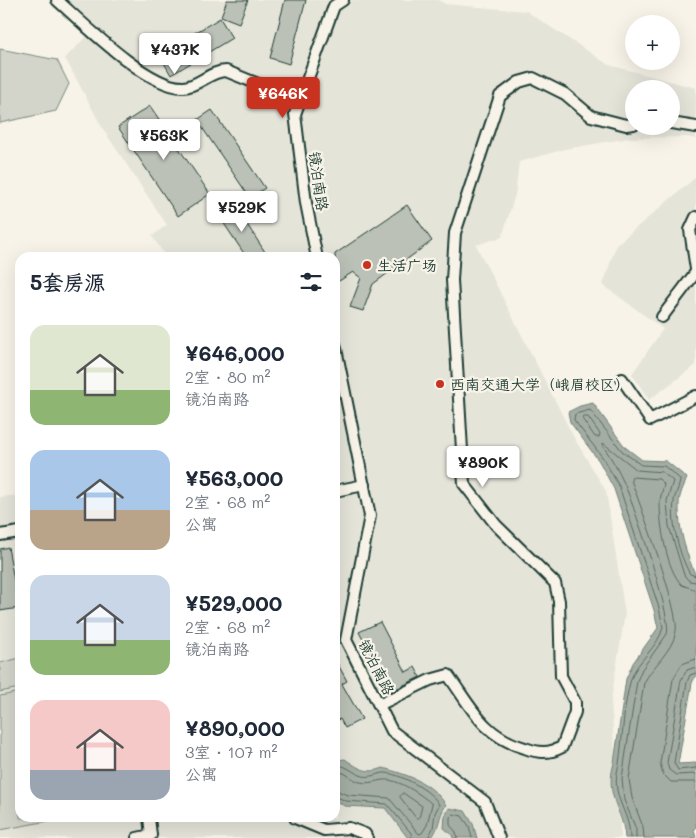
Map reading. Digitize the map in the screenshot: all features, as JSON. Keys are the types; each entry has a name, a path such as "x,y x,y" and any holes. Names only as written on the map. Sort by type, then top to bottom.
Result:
{"street":[{"path":"57,0 151,78 172,87 187,87 218,71 226,71 300,101"},
{"path":"332,0 332,13"},
{"name":"镜泊南路","path":"316,252 306,203 295,114 334,6 343,0"},
{"path":"379,705 430,680 448,675 483,724 505,742 539,753 555,751 562,747 574,712 575,702 561,676 559,601 555,583 496,525 464,484 452,280 455,233 500,96 519,82 533,78 565,94 591,116 625,125"},
{"path":"680,124 696,127"},
{"path":"662,317 696,270 690,230 696,217"},
{"name":"镜泊南路","path":"340,368 370,516 346,640 392,731 485,802 499,838"},
{"path":"622,379 650,420 696,396"},
{"path":"340,490 364,485"},
{"path":"0,534 15,532"},
{"path":"137,838 154,837 150,822"},
{"path":"305,822 324,830 348,828 365,834 367,838"}],"shaded area":[{"name":"西南交通大学（峨眉校区）","path":"49,0 438,0 445,4 526,11 609,65 666,80 625,80 625,135 680,135 680,84 696,88 696,139 687,137 629,138 565,149 519,162 515,195 502,237 476,245 573,436 606,491 625,614 611,700 621,838 0,838 0,497 15,496 15,822 340,822 340,252 163,252 152,236 167,225 103,129 65,58 88,35"},
{"path":"0,49 57,60 69,84 56,111 0,123"},
{"name":"西南交通大学（峨眉校区）","path":"696,177 696,365 649,400 632,374 663,329 603,285 616,245"},
{"path":"15,659 15,689 0,692 0,663"},
{"path":"15,693 15,822 43,822 0,830 0,696"}],"water":[{"path":"593,403 625,447 642,460 666,461 687,478 680,497 679,513 683,541 696,576 696,675 692,683 678,764 696,763 696,828 694,830 696,838 625,838 624,828 613,794 611,785 612,775 626,679 633,663 658,628 654,610 614,489 599,461 570,422 568,412 580,406"},
{"path":"345,759 367,771 383,768 418,781 433,790 446,805 431,838 408,838 385,808 344,806 340,803 340,760"},
{"path":"449,808 465,811 473,824 477,838 453,838 444,828 445,816"}],"building":[{"path":"227,0 248,0 239,23 221,16"},
{"path":"285,0 306,0 289,64 270,58"},
{"path":"220,18 232,38 171,75 159,54"},
{"path":"150,106 210,194 178,216 118,127"},
{"path":"212,110 265,188 250,198 197,120"},
{"path":"233,203 265,252 243,252 217,213"},
{"name":"生活广场","path":"407,205 432,241 373,284 363,311 350,307 361,278 353,272 340,280 340,252 338,252"},
{"path":"8,547 15,586 15,609 0,611 0,549"},
{"path":"380,622 406,672 415,667 420,677 390,692 359,632"},
{"path":"340,668 347,681 342,684 362,719 345,728 340,719"}],"place":[{"name":"生活广场","path":"367,265"},
{"name":"西南交通大学（峨眉校区）","path":"440,384"}]}
